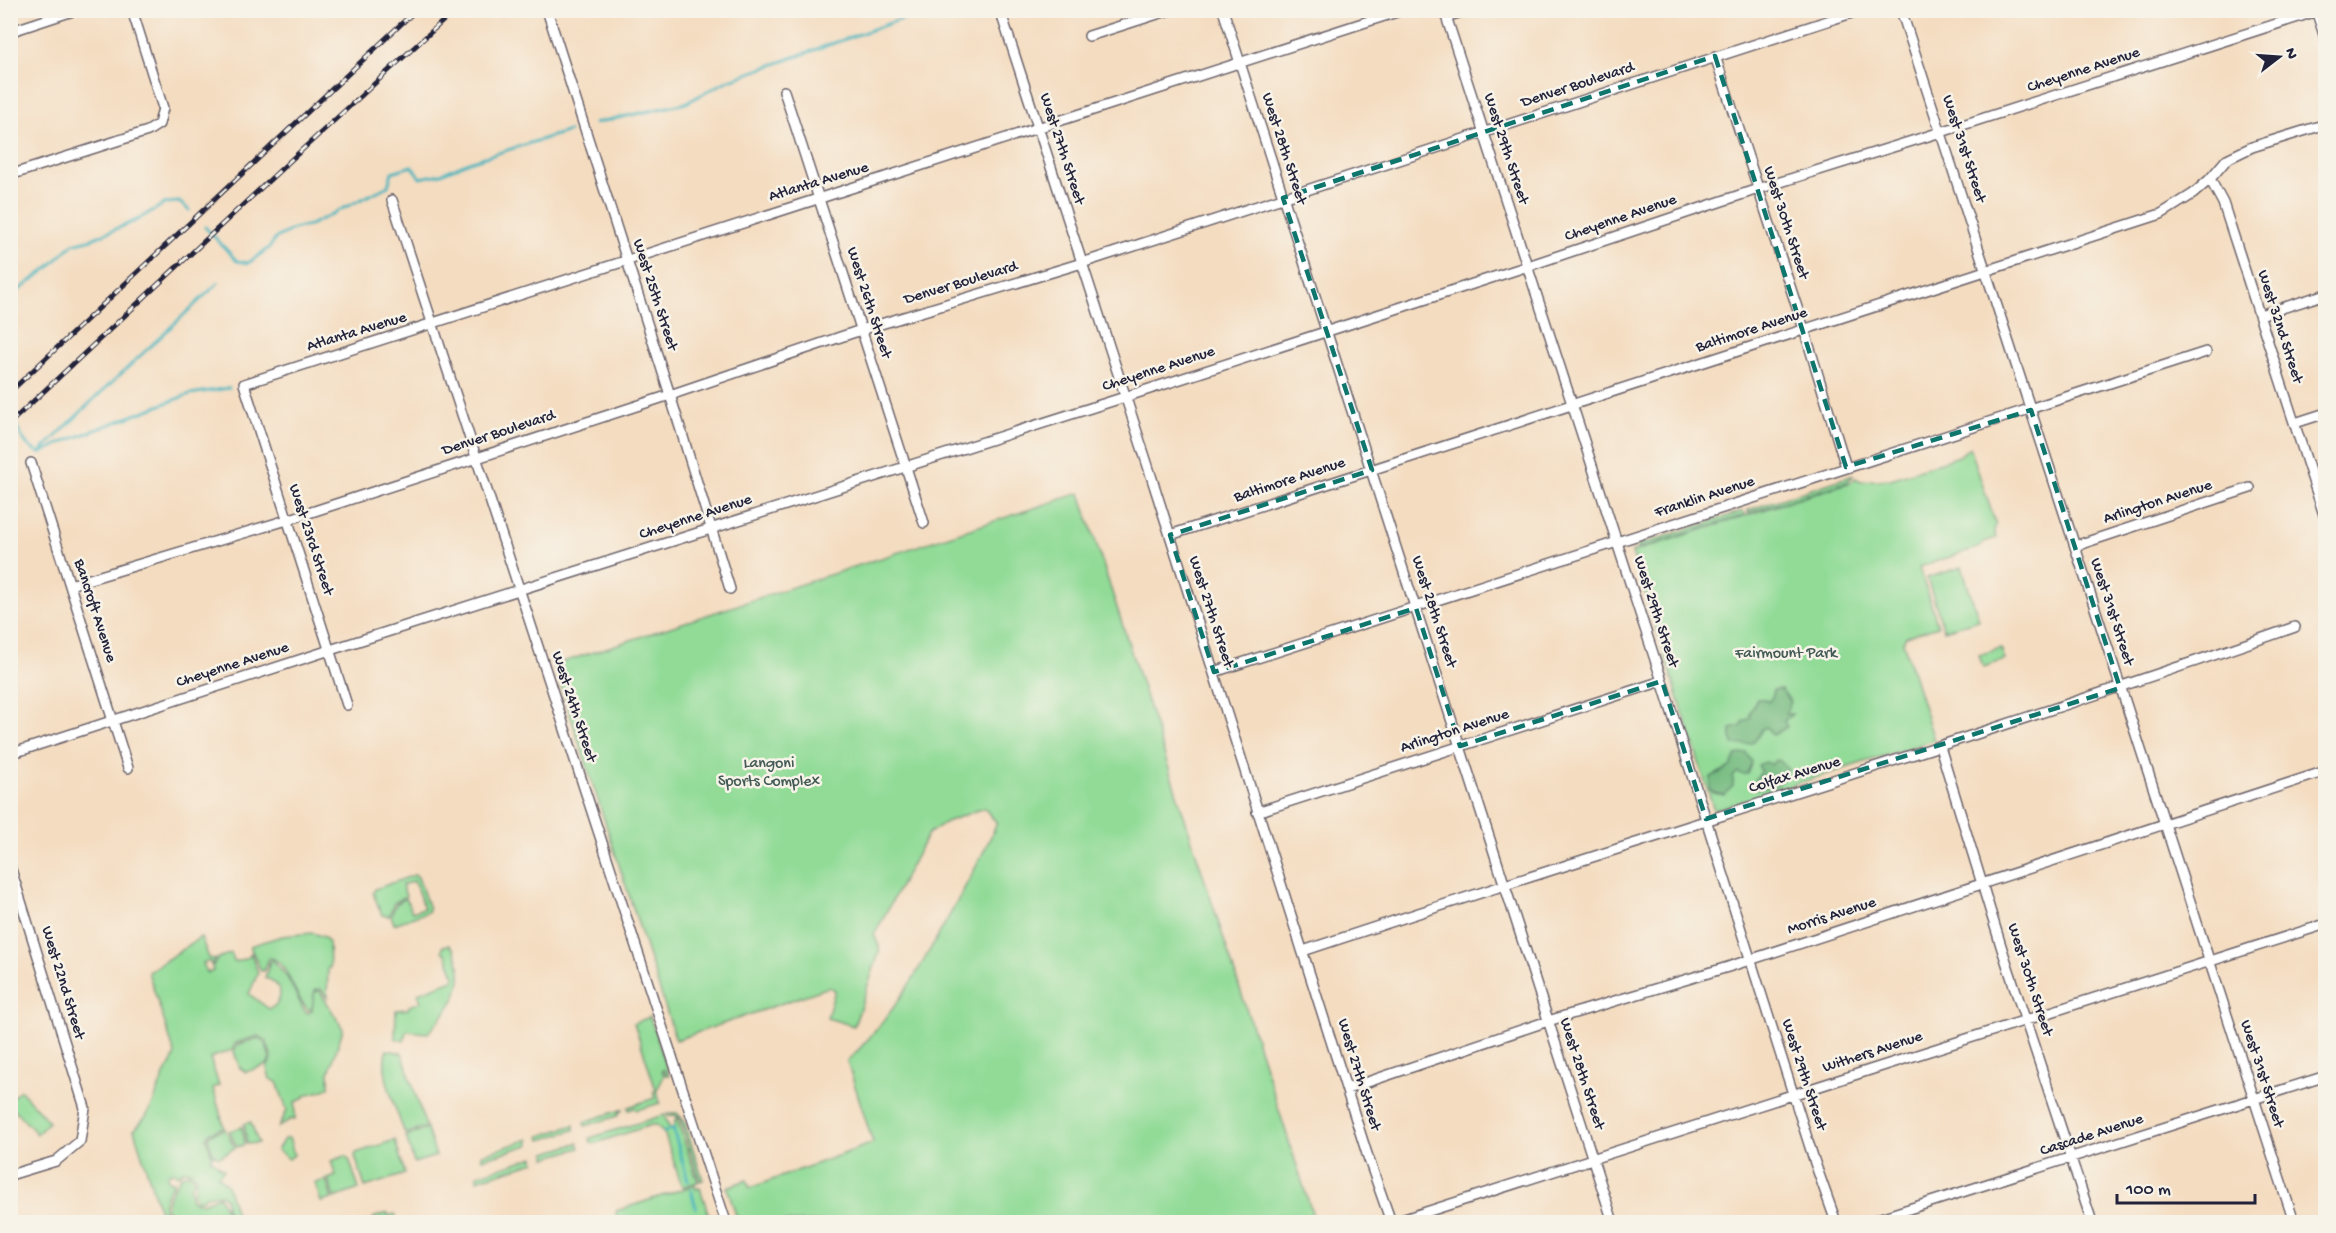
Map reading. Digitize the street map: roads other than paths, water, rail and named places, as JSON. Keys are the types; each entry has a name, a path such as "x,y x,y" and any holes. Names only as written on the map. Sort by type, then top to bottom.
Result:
{"street":[{"path":"15,30 76,10"},
{"path":"10,175 148,131 159,124 163,108 132,10"},
{"name":"West 25th Street","path":"547,10 730,589"},
{"name":"West 27th Street","path":"1000,10 1257,812 1393,1222"},
{"path":"1089,36 1170,10"},
{"name":"West 28th Street","path":"1223,10 1613,1222"},
{"name":"Atlanta Avenue","path":"244,384 1403,10"},
{"path":"1445,14 1468,10"},
{"name":"Denver Boulevard","path":"70,585 287,520 861,330 1082,263 1861,10"},
{"name":"West 31st Street","path":"1901,10 2294,1222"},
{"path":"2316,11 2325,41"},
{"name":"Cheyenne Avenue","path":"10,754 1125,397 1758,189 2316,11"},
{"name":"West 29th Street","path":"1445,14 1836,1222"},
{"name":"West 30th Street","path":"1715,56 1804,329 1846,467"},
{"name":"West 26th Street","path":"784,91 924,523"},
{"name":"Baltimore Avenue","path":"1170,535 2161,214 2193,194 2227,159 2252,147 2325,124"},
{"name":"West 32nd Street","path":"2210,179 2223,203 2325,521"},
{"name":"West 24th Street","path":"392,200 726,1222"},
{"path":"2260,315 2325,294"},
{"name":"Franklin Avenue","path":"1214,672 2206,352"},
{"name":"West 23rd Street","path":"244,384 347,705"},
{"path":"2295,423 2325,413"},
{"name":"Bancroft Avenue","path":"32,463 128,768"},
{"name":"Arlington Avenue","path":"2075,546 2250,488"},
{"name":"Colfax Avenue","path":"1303,951 1706,819 1940,747 2295,627"},
{"name":"Arlington Avenue","path":"1257,812 1662,681"},
{"name":"West 30th Street","path":"1940,747 2092,1222"},
{"name":"Morris Avenue","path":"1347,1089 1548,1022 1750,960 2325,771"},
{"name":"West 22nd Street","path":"10,866 85,1108 80,1141 56,1161 10,1175"},
{"name":"Withers Avenue","path":"1393,1222 1593,1160 2325,924"},
{"name":"Cascade Avenue","path":"1868,1222 2325,1076"}],"waterway":[{"path":"595,123 686,103 727,81 927,10"},
{"path":"987,10 991,12"},
{"path":"205,227 237,261 248,263 269,248 276,238 293,229 310,225 388,186 392,172 412,166 420,178 441,174 469,162 569,131"},
{"path":"10,297 48,268 73,244 92,239 135,221 166,203 179,202 189,210"},
{"path":"39,453 218,283"},
{"path":"10,410 25,442 41,453 61,443 190,394 229,388"},
{"path":"664,1132 673,1128 688,1181"},
{"path":"691,1190 696,1208"}],"railway":[{"path":"10,392 416,10"},
{"path":"10,423 455,10"}],"park label":[{"name":"Fairmount Park","path":"1786,654"},
{"name":"Langoni Sports Complex","path":"769,773"}]}
